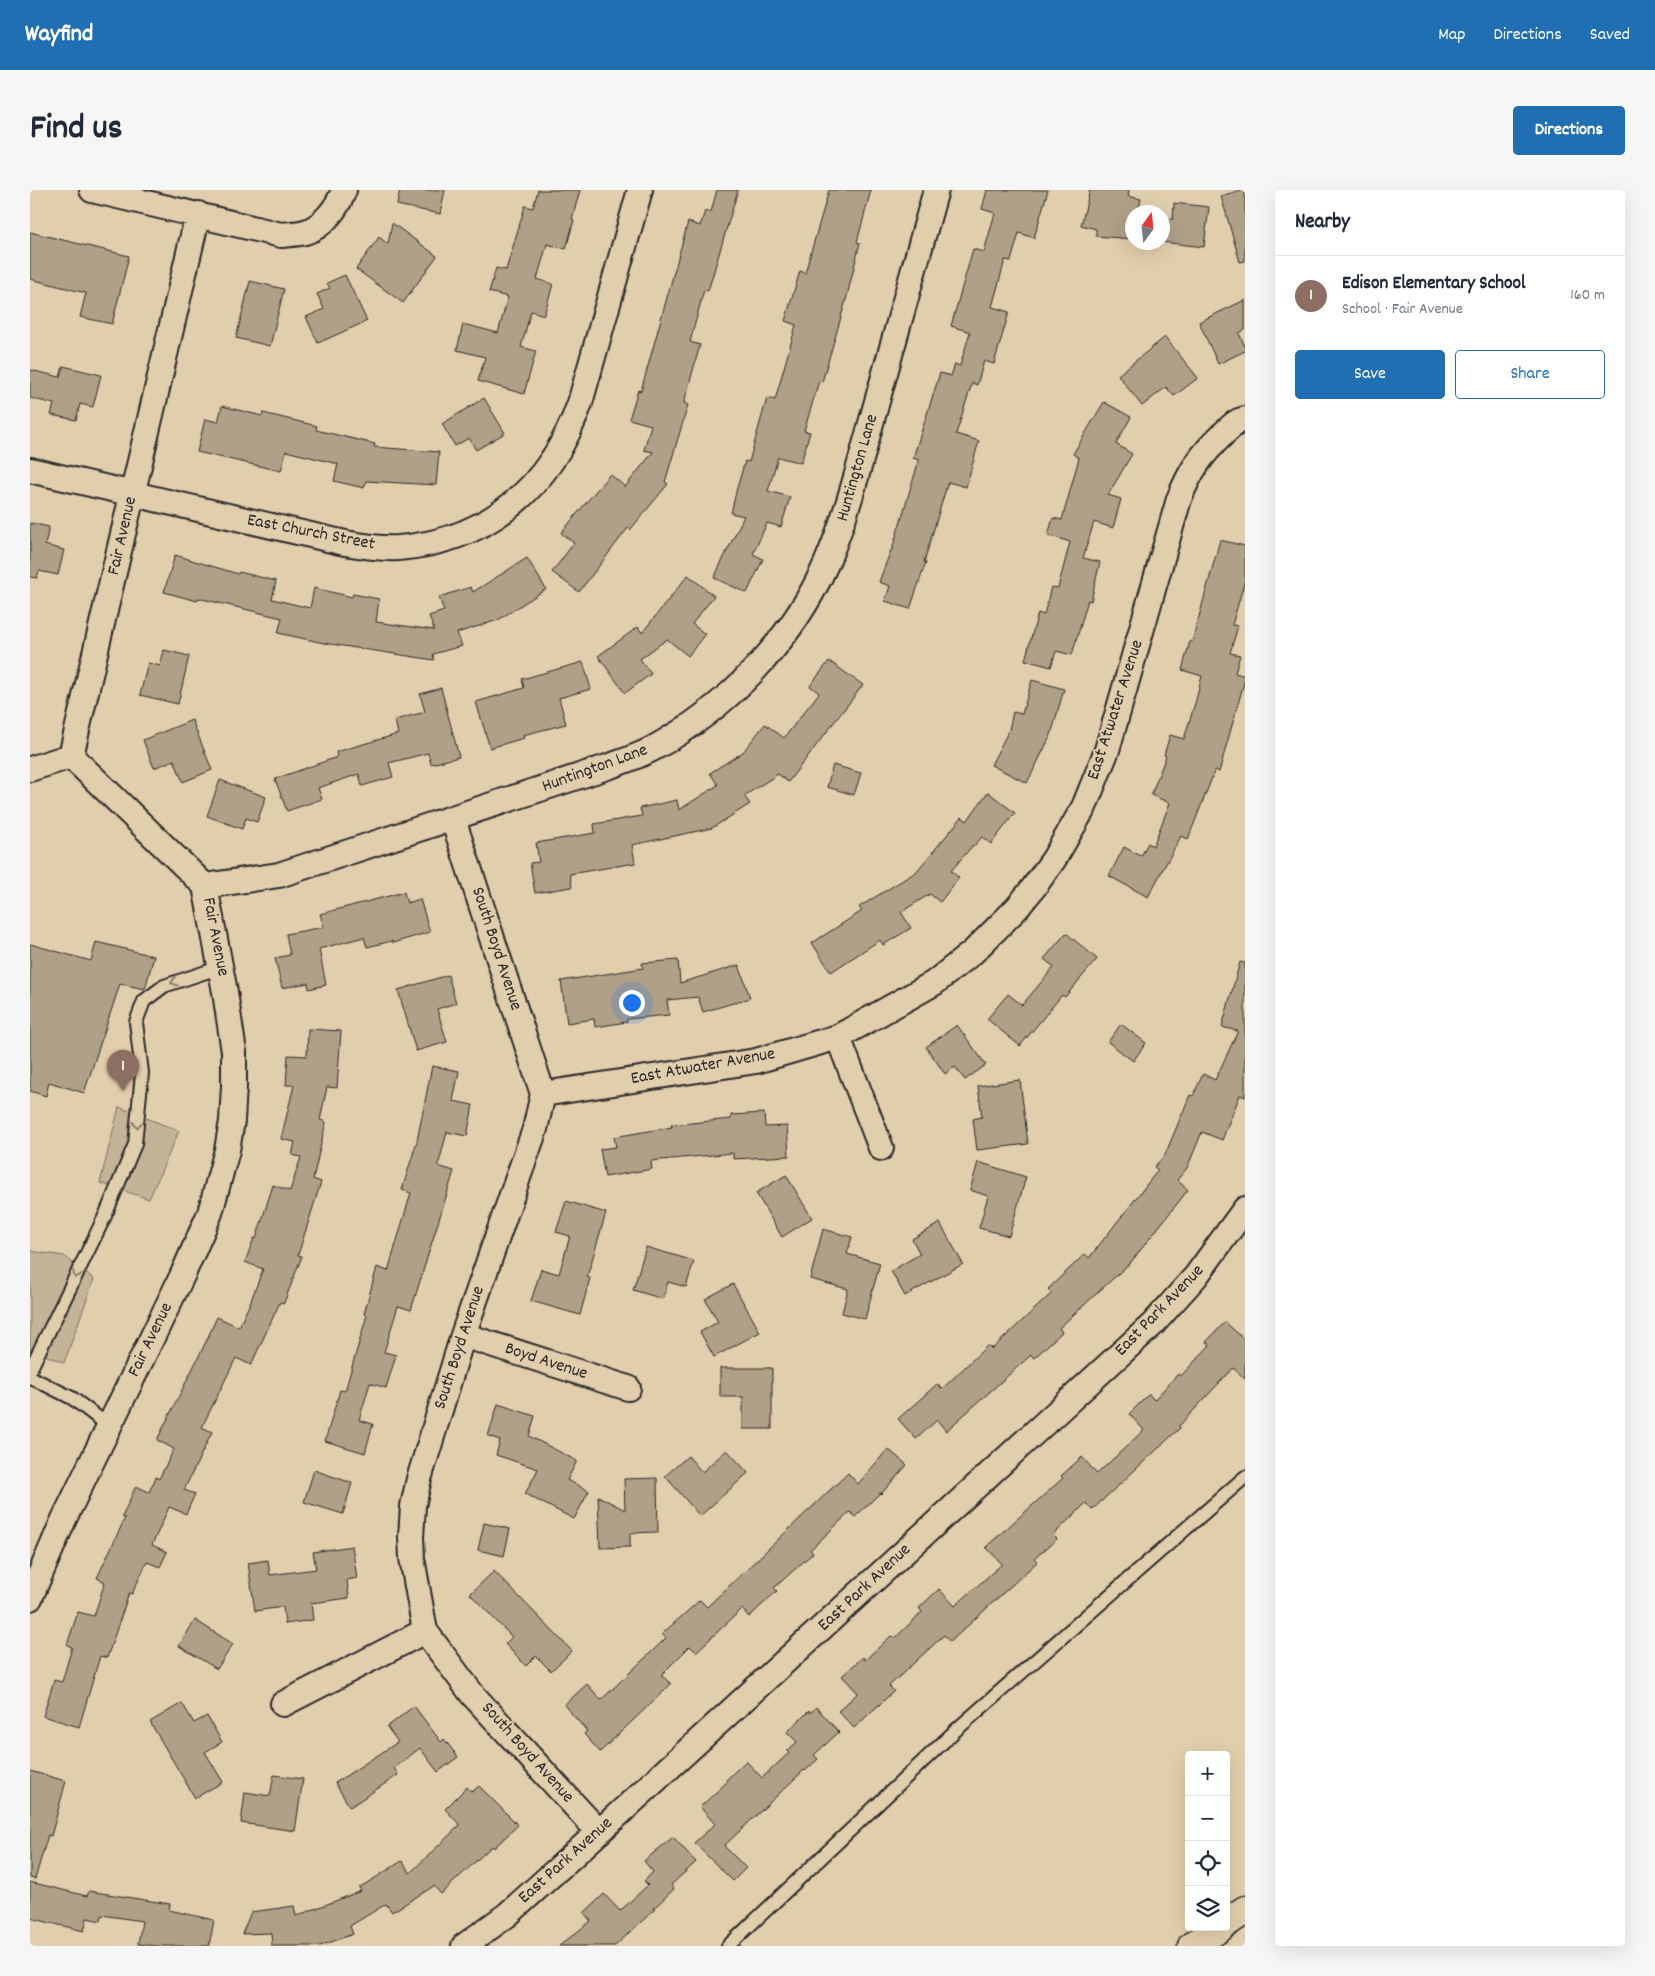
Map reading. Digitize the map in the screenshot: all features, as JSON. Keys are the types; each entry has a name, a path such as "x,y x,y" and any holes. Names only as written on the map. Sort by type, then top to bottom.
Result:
{"highway":[{"path":"1230,1920 1245,1910"},
{"path":"1192,1946 1215,1931"}],"street":[{"path":"92,190 281,235 306,232 320,224 333,212 344,190"},
{"name":"East Church Street","path":"30,470 345,544 396,548 420,546 481,527 533,486 551,464 572,428 640,190"},
{"name":"Huntington Lane","path":"205,886 279,875 610,766 652,749 692,723 726,696 762,661 800,612 825,566 840,530 936,190"},
{"name":"Fair Avenue","path":"30,1598 64,1519 183,1274 210,1213 220,1179 232,1121 234,1052 221,967 205,886 71,756 198,214"},
{"name":"East Atwater Avenue","path":"543,1094 756,1061 838,1037 934,983 973,952 1017,908 1054,859 1084,807 1107,750 1179,499 1188,476 1205,451 1237,421 1245,418"},
{"path":"30,769 71,756"},
{"name":"South Boyd Avenue","path":"453,819 543,1094 535,1129 528,1143 463,1335 419,1479 411,1537 412,1558 426,1631 472,1694 599,1832"},
{"path":"838,1037 880,1148"},
{"name":"East Park Avenue","path":"464,1946 507,1915 599,1832 1153,1324 1196,1276 1245,1209"},
{"name":"Boyd Avenue","path":"463,1335 628,1388"},
{"path":"283,1704 426,1631"}],"lane":[{"path":"30,1370 104,1216 135,1144 142,1073 136,1022 144,1001 164,986 221,967"},
{"path":"30,1377 72,1398 109,1426"},
{"path":"728,1946 956,1730 1245,1477"}],"shaded area":[{"path":"119,1107 179,1131 149,1199 100,1183"},
{"path":"30,1251 64,1256 94,1279 64,1363 30,1349"}],"building":[{"path":"400,190 445,190 440,214 397,205"},
{"path":"538,190 580,190 566,249 547,244 537,279 553,284 544,315 531,311 521,347 536,351 524,394 478,381 485,357 457,350 463,324 498,333 508,297 489,292 496,268 506,270 525,206 533,208"},
{"path":"717,190 738,190 708,291 704,290 690,342 700,345 684,403 688,405 665,482 668,484 630,530 628,528 579,592 552,572 574,543 561,533 610,474 625,487 653,452 644,450 651,425 629,419 638,390 641,391 688,222 700,226 705,211 711,212"},
{"path":"829,190 871,190 857,242 860,243 846,300 822,382 819,381 804,431 810,432 801,463 778,457 768,491 790,497 781,527 767,523 753,554 763,559 747,593 714,578 744,516 731,513 737,488 745,461 749,462 767,398 775,400 796,325 785,321 800,271 805,273"},
{"path":"987,190 1048,190 1034,238 1019,233 1011,261 1005,260 992,307 1009,312 994,364 984,361 977,385 972,383 956,434 979,441 966,487 948,482 924,562 926,562 910,609 885,601 890,586 879,582 892,550 919,460 913,458 940,373 951,376 955,364 960,366 970,332 951,326 973,249 984,252 995,213 982,209"},
{"path":"1090,190 1129,190 1128,196 1141,199 1140,205 1125,205 1125,238 1096,236 1096,229 1081,225"},
{"path":"1245,190 1245,261 1240,262 1221,196"},
{"path":"1174,203 1209,207 1204,247 1170,243 1170,219 1173,219"},
{"path":"392,223 437,256 403,303 356,269 379,237 388,244"},
{"path":"30,232 129,256 112,324 80,317 86,293 30,279"},
{"path":"345,275 367,321 318,343 306,317 324,309 317,294 330,288 327,283"},
{"path":"250,281 284,289 270,346 236,338"},
{"path":"1245,300 1245,330 1239,333 1245,351 1218,364 1199,322"},
{"path":"1165,337 1198,378 1174,396 1166,387 1142,406 1118,375"},
{"path":"63,366 101,375 93,407 80,404 76,420 51,415 54,404 30,398 30,370 60,377"},
{"path":"484,398 505,433 476,450 469,438 455,446 442,424"},
{"path":"1104,402 1131,417 1116,444 1132,454 1108,495 1121,499 1113,528 1094,522 1083,558 1100,562 1091,601 1088,600 1072,655 1056,651 1051,667 1025,660 1038,613 1044,615 1051,587 1058,588 1070,542 1048,535 1053,518 1062,520 1079,458 1073,454"},
{"path":"222,406 262,416 263,413 317,426 316,430 375,444 374,447 439,452 436,485 366,481 364,488 334,481 338,464 286,451 281,471 197,452 205,419 218,422"},
{"path":"30,523 49,527 45,545 64,550 58,575 39,571 37,578 30,577"},
{"path":"1220,540 1245,546 1245,580 1232,625 1238,626 1230,653 1240,655 1235,673 1245,676 1245,679 1219,772 1215,770 1188,839 1181,836 1148,897 1109,876 1124,847 1141,856 1148,843 1153,846 1170,803 1151,795 1166,756 1164,755 1170,735 1184,739 1196,700 1202,676 1182,670 1190,641 1192,642"},
{"path":"175,555 238,574 239,572 276,581 272,599 310,608 314,588 352,597 353,594 379,599 376,622 434,630 429,616 444,611 439,597 471,587 473,592 527,558 546,589 498,620 457,633 462,646 433,654 434,660 324,643 278,633 282,618 198,598 197,601 164,592"},
{"path":"688,575 714,596 692,624 705,634 688,656 667,639 640,659 651,674 625,693 598,656 638,627 642,633"},
{"path":"164,650 189,656 178,704 140,695 148,663 160,666"},
{"path":"829,661 863,685 788,782 778,774 744,796 750,804 712,828 632,845 635,863 570,874 572,887 535,893 530,863 539,862 536,843 595,833 594,824 642,816 640,808 677,800 679,810 718,785 710,773 743,752 765,724 784,738 819,693 810,686"},
{"path":"583,662 591,689 559,698 566,724 523,735 524,738 490,748 476,702 524,688 522,679"},
{"path":"1032,680 1064,689 1051,735 1027,783 991,765 1009,730 1013,712 1022,714"},
{"path":"441,688 459,757 431,764 428,753 389,763 393,777 362,786 359,774 318,788 322,799 287,811 275,779 337,757 336,752 398,734 395,720 425,712 420,694"},
{"path":"192,720 212,770 183,782 174,760 154,768 143,740"},
{"path":"833,765 861,773 854,795 827,787"},
{"path":"220,780 266,797 257,822 246,818 242,829 207,816"},
{"path":"988,792 1015,813 991,844 982,837 973,845 951,871 959,878 940,902 930,894 901,912 911,928 883,945 880,940 831,972 812,943 862,911 859,907 916,872 962,817 967,821"},
{"path":"404,892 407,903 420,899 430,932 393,943 392,941 367,947 364,937 319,949 326,985 309,989 308,983 282,988 275,958 290,955 286,934 324,927 320,914"},
{"path":"1066,933 1097,959 1065,997 1062,995 1020,1046 987,1019 1008,994 1022,1005 1054,967 1044,959"},
{"path":"96,942 154,956 145,989 120,984 84,1093 49,1082 46,1096 30,1091 30,944 91,961"},
{"path":"678,960 680,983 739,965 750,998 703,1012 698,997 667,1000 669,1015 627,1019 627,1022 595,1027 594,1019 567,1023 561,981 643,968 642,963"},
{"path":"1240,962 1245,963 1245,1097 1240,1095 1222,1140 1202,1132 1187,1168 1177,1180 1188,1190 1131,1262 1059,1328 1062,1332 1034,1358 1031,1355 946,1431 937,1420 916,1439 898,1419 937,1384 942,1389 988,1345 992,1349 1052,1293 1048,1289 1085,1254 1089,1258 1158,1170 1154,1167 1165,1155 1190,1095 1193,1096 1203,1074 1215,1080 1238,1031 1222,1027"},
{"path":"448,975 456,1003 437,1009 447,1042 416,1051 398,990"},
{"path":"1121,1024 1146,1043 1133,1061 1108,1042"},
{"path":"957,1025 986,1065 965,1080 955,1067 945,1074 926,1047"},
{"path":"308,1029 341,1031 337,1088 327,1087 320,1120 326,1122 313,1179 321,1182 298,1255 302,1256 284,1303 280,1302 251,1365 236,1358 202,1427 212,1432 184,1490 195,1494 186,1514 169,1507 152,1545 167,1552 160,1567 147,1562 132,1594 129,1593 107,1658 100,1656 79,1727 43,1716 54,1680 62,1682 72,1647 67,1645 78,1612 94,1616 105,1582 97,1578 125,1518 122,1517 136,1486 149,1492 156,1477 159,1479 174,1449 157,1440 217,1317 239,1327 250,1303 263,1269 245,1262 254,1238 256,1239 273,1185 290,1191 301,1157 292,1155 295,1142 281,1139 294,1085 286,1085 288,1055 307,1056"},
{"path":"432,1066 459,1071 453,1101 473,1105 467,1136 447,1132 438,1166 454,1171 411,1310 398,1306 384,1352 396,1355 386,1388 370,1383 359,1420 373,1424 365,1453 325,1441 340,1390 345,1391 367,1315 364,1314 377,1267 388,1271 411,1193 402,1190 417,1141"},
{"path":"1020,1080 1028,1144 977,1150 973,1119 982,1117 978,1086"},
{"path":"764,1113 765,1127 787,1126 789,1156 733,1159 733,1153 651,1161 652,1169 605,1177 600,1149 616,1147 614,1137 672,1127 671,1125 731,1119 731,1115"},
{"path":"978,1162 1026,1177 1009,1236 979,1228 988,1196 970,1190"},
{"path":"786,1175 812,1218 782,1237 756,1193"},
{"path":"566,1201 606,1213 587,1277 590,1278 580,1315 531,1301 541,1269 559,1274 570,1236 556,1232"},
{"path":"940,1223 963,1264 905,1296 891,1271 920,1254 912,1239"},
{"path":"823,1229 852,1237 847,1254 880,1263 865,1319 842,1313 848,1289 810,1279"},
{"path":"646,1247 694,1261 686,1287 668,1282 663,1299 633,1290"},
{"path":"733,1284 760,1332 714,1357 700,1332 718,1322 705,1299"},
{"path":"1225,1322 1245,1340 1245,1379 1233,1368 1179,1426 1180,1428 1092,1510 1086,1503 1053,1535 1057,1539 1035,1558 1038,1561 950,1642 944,1635 889,1686 894,1691 854,1728 838,1711 858,1693 842,1676 863,1657 865,1660 891,1636 894,1639 922,1612 919,1608 939,1589 955,1606 1002,1564 986,1547 1063,1478 1061,1476 1082,1457 1097,1474 1144,1430 1129,1414 1149,1394 1154,1400 1178,1374 1181,1376 1210,1345 1206,1342"},
{"path":"720,1368 772,1368 772,1429 743,1429 743,1397 720,1397"},
{"path":"498,1404 535,1416 529,1436 577,1461 567,1480 589,1491 574,1519 525,1494 538,1469 496,1455 500,1440 488,1436"},
{"path":"888,1449 907,1465 881,1494 855,1517 850,1512 810,1550 813,1553 774,1588 777,1591 749,1617 742,1609 696,1652 690,1646 661,1675 671,1684 600,1752 584,1734 587,1731 564,1705 587,1684 601,1700 666,1638 662,1634 700,1600 707,1607 848,1473 858,1484"},
{"path":"727,1450 748,1473 700,1516 665,1476 688,1456 702,1472"},
{"path":"314,1470 352,1483 343,1514 304,1502"},
{"path":"657,1478 658,1532 630,1533 630,1547 600,1548 598,1496 625,1510 624,1479"},
{"path":"484,1523 510,1529 504,1556 478,1550"},
{"path":"352,1546 357,1578 347,1580 349,1598 311,1603 313,1620 285,1624 283,1607 255,1611 248,1563 268,1560 270,1575 316,1569 313,1552"},
{"path":"494,1571 572,1651 551,1671 536,1656 526,1666 505,1644 512,1637 470,1594"},
{"path":"195,1620 233,1644 217,1669 179,1646"},
{"path":"182,1703 194,1723 207,1716 222,1742 205,1752 223,1782 195,1798 150,1722"},
{"path":"414,1706 441,1742 444,1739 458,1757 438,1772 420,1748 394,1768 398,1775 350,1807 335,1783 398,1742 387,1727"},
{"path":"816,1707 839,1732 814,1755 818,1759 724,1846 746,1868 733,1881 694,1843 715,1824 700,1807 746,1761 762,1778 789,1753 787,1751 797,1742 787,1732 809,1711 810,1713"},
{"path":"30,1771 66,1781 51,1836 48,1835 35,1879 30,1878"},
{"path":"274,1775 303,1779 295,1831 241,1823 245,1792 270,1796"},
{"path":"479,1786 518,1825 494,1848 492,1846 441,1894 434,1886 392,1912 386,1904 350,1926 353,1934 320,1946 272,1946 271,1933 242,1934 251,1912 294,1906 296,1916 361,1891 359,1888 402,1861 410,1873 460,1825 445,1809 467,1787 472,1792"},
{"path":"673,1837 696,1862 671,1885 674,1889 655,1909 615,1946 559,1946 591,1921 584,1913 604,1894 620,1911 648,1885 644,1881 653,1872 644,1861"},
{"path":"30,1882 87,1896 89,1891 170,1904 169,1910 214,1920 209,1946 138,1944 142,1921 102,1915 101,1921 87,1918 84,1931 30,1918"}],"place":[{"name":"Edison Elementary School","path":"123,1091"}]}
